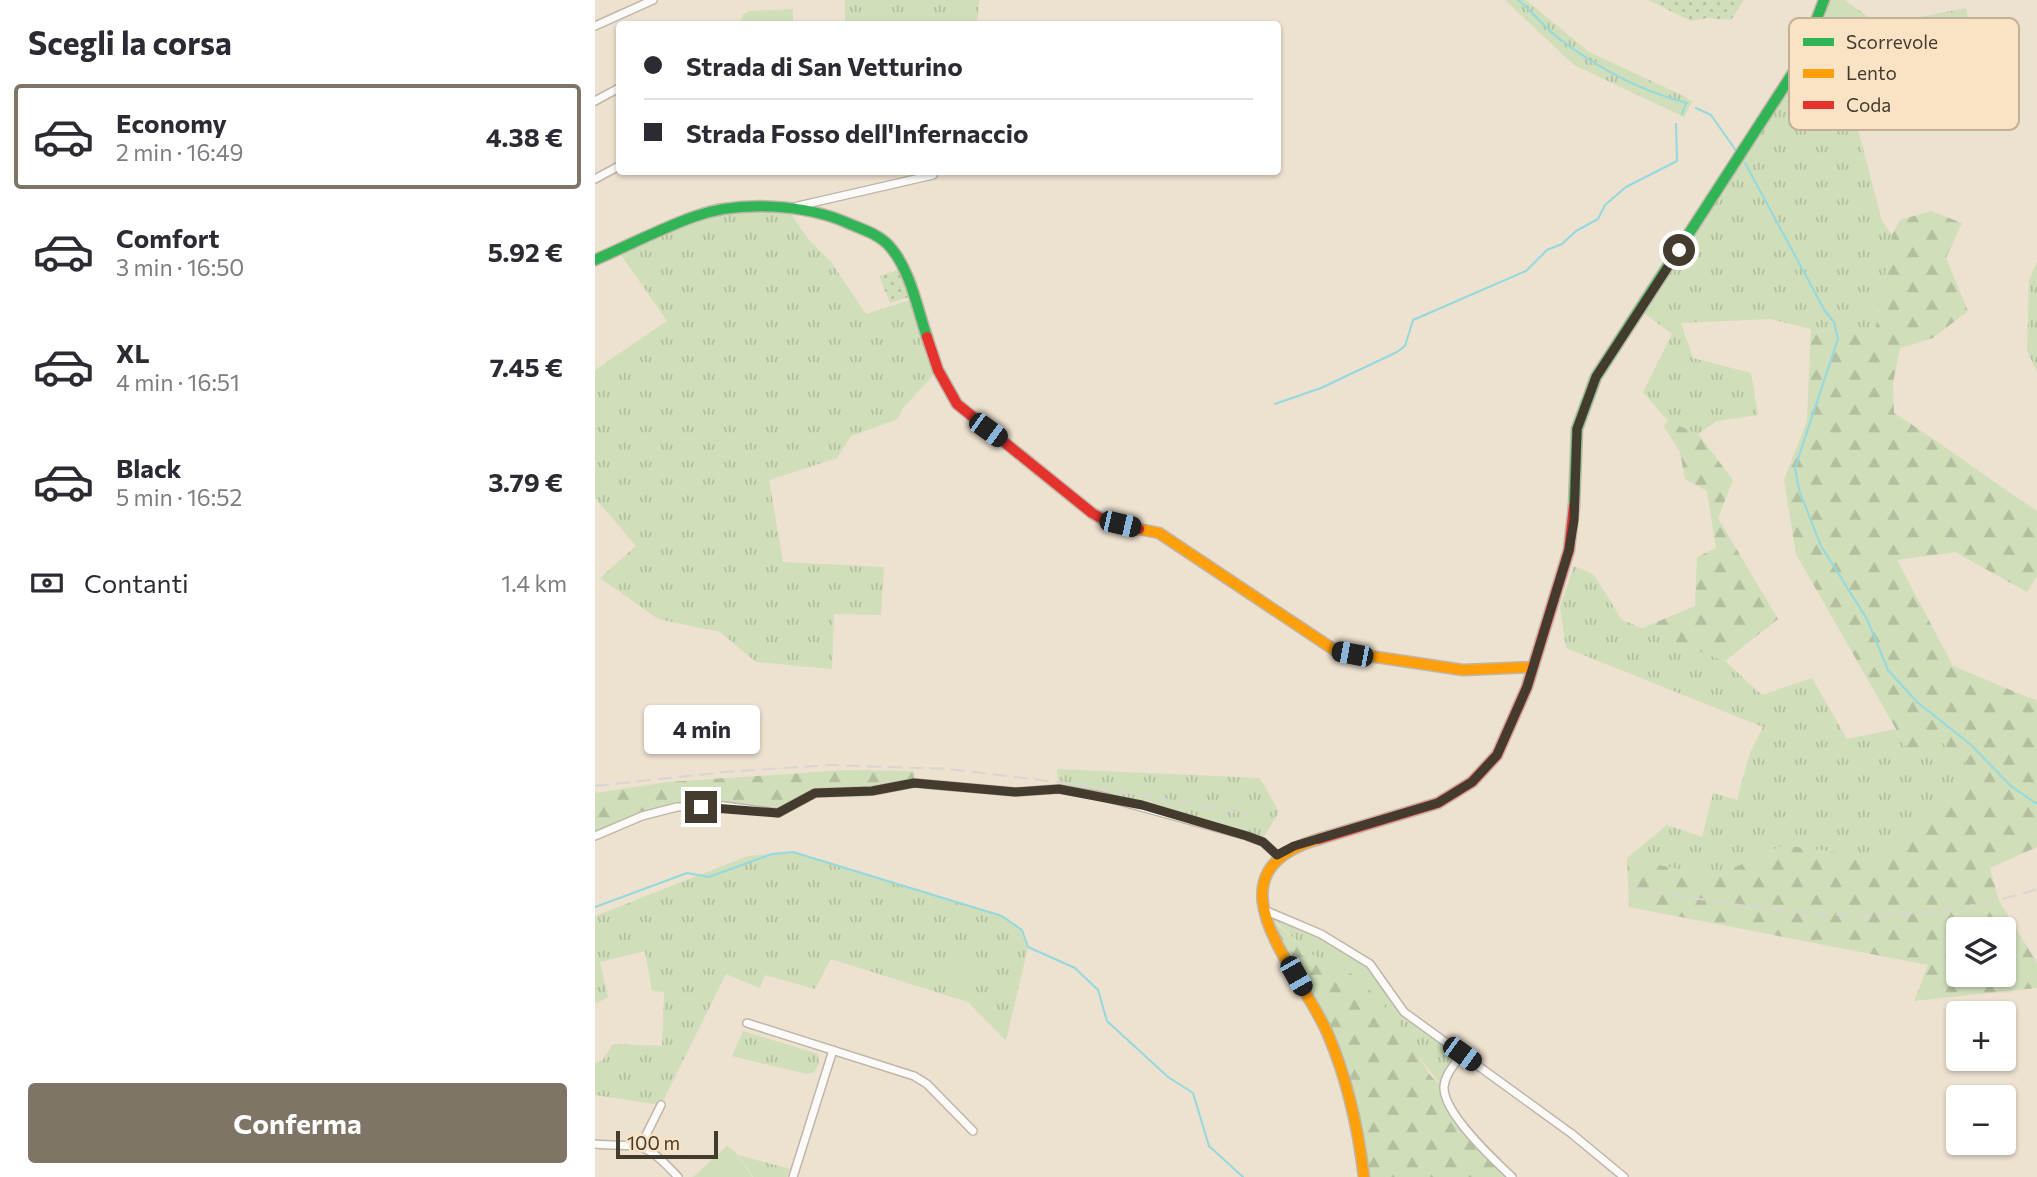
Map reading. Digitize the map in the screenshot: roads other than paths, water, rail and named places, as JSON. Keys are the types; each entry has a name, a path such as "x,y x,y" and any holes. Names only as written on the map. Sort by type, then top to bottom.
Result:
{"street":[{"path":"595,26 653,0"},
{"path":"1817,18 1824,0"},
{"path":"1364,1177 1361,1146 1341,1073 1318,1014 1285,957 1264,910 1264,874 1277,855 1294,846 1438,803 1472,782 1497,755 1509,733 1533,667 1569,550 1574,520 1577,429 1596,377 1789,79"},
{"path":"595,101 616,90"},
{"path":"595,179 616,168"},
{"path":"595,260 695,216 723,210 797,206 933,175"},
{"path":"797,206 832,216 879,237 891,247 904,268 937,370 957,404 1092,513 1106,521 1159,533 1336,651 1463,670 1507,666 1533,667"},
{"path":"595,836 642,816 677,807 724,806 778,813 815,793 872,791 914,783 1015,792 1059,789 1101,796 1247,836 1263,842 1277,855"},
{"path":"1264,910 1321,934 1370,964 1404,1012 1572,1134 1623,1177"},
{"path":"747,1023 915,1076 927,1084 973,1131"},
{"path":"793,1177 833,1050"},
{"path":"1462,1054 1449,1071 1444,1089 1453,1112 1490,1156 1512,1177"},
{"path":"641,1145 661,1105"},
{"path":"595,1144 641,1145 654,1152 678,1177"}],"waterway":[{"path":"1518,0 1557,37 1603,68 1635,85 1687,103"},
{"path":"1682,114 1686,103"},
{"path":"1696,108 1711,115 1737,152"},
{"path":"1275,404 1321,388 1397,352 1405,346 1413,320 1526,271 1547,250 1562,244 1576,231 1598,219 1605,205 1626,187 1677,161 1676,124"},
{"path":"1745,163 1825,311 1834,322 1838,339 1795,468 1799,490 1821,546 1867,619 1888,670 1917,702 1970,744 2011,786 2037,804"},
{"path":"595,907 687,873 709,877 772,854 793,852 1002,916 1022,930 1028,947 1075,968 1098,990 1107,1021 1168,1077 1193,1093 1209,1146 1243,1177"}],"railway":[{"path":"595,786 725,772 830,765 949,769 1098,787 1250,815"},
{"path":"1628,887 1783,911 1833,915 1932,912 1983,903 2037,889"}]}
